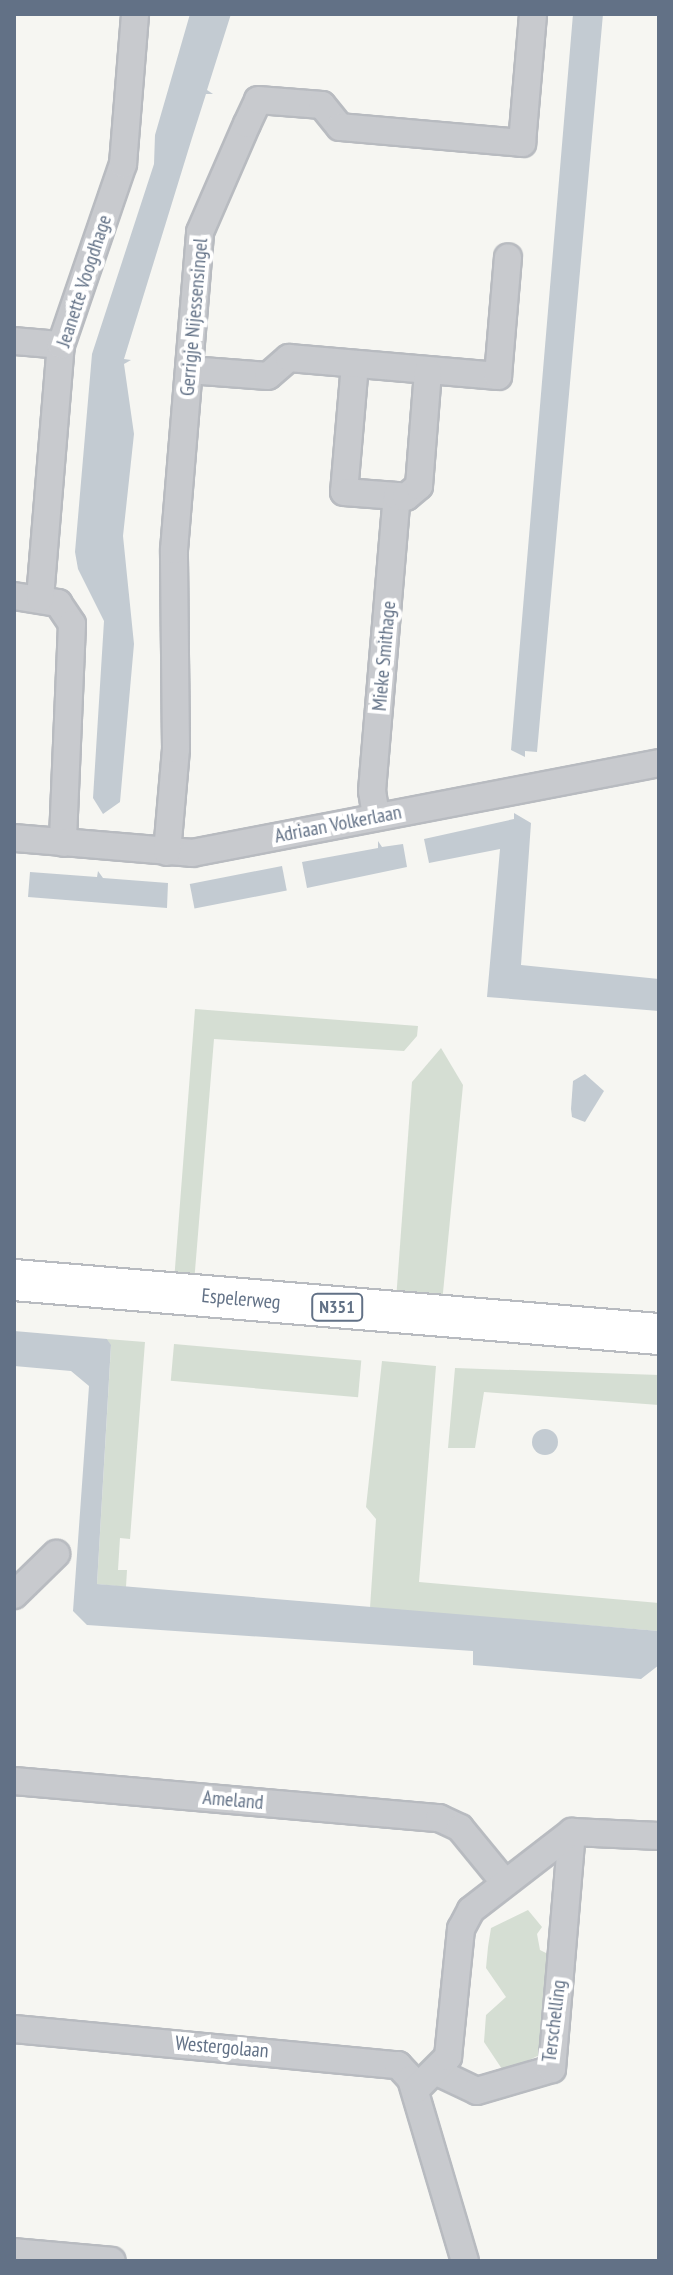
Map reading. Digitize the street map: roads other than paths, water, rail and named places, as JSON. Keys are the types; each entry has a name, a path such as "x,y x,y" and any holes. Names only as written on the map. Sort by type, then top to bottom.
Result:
{"main road":[{"name":"Espelerweg","path":"14,1280 659,1334"},
{"name":"Espelerweg","path":"14,1292 659,1346"}],"street":[{"name":"Jeanette Voogdhage","path":"63,843 72,624 58,603 27,597 61,345 123,164 135,14"},
{"name":"Gerrigje Nijessensingel","path":"167,852 176,749 174,550 200,232 258,100 322,105 340,127 522,143 533,14"},
{"path":"189,370 268,376 289,358 498,376 508,257"},
{"path":"14,341 61,345"},
{"path":"355,364 344,492 406,497 419,486 428,371"},
{"name":"Mieke Smithage","path":"376,816 372,791 397,496"},
{"name":"Adriaan Volkerlaan","path":"14,838 192,853 659,763"},
{"path":"14,1595 56,1554"},
{"name":"Ameland","path":"14,1781 452,1823 505,1883"},
{"path":"415,2090 437,2072 450,2047 462,1923 505,1883 572,1832 659,1836"},
{"name":"Terschelling","path":"437,2072 473,2091 552,2069 572,1832"},
{"name":"Westergolaan","path":"14,2029 386,2061 405,2070 415,2090 465,2261"},
{"path":"14,2252 112,2261"}]}
